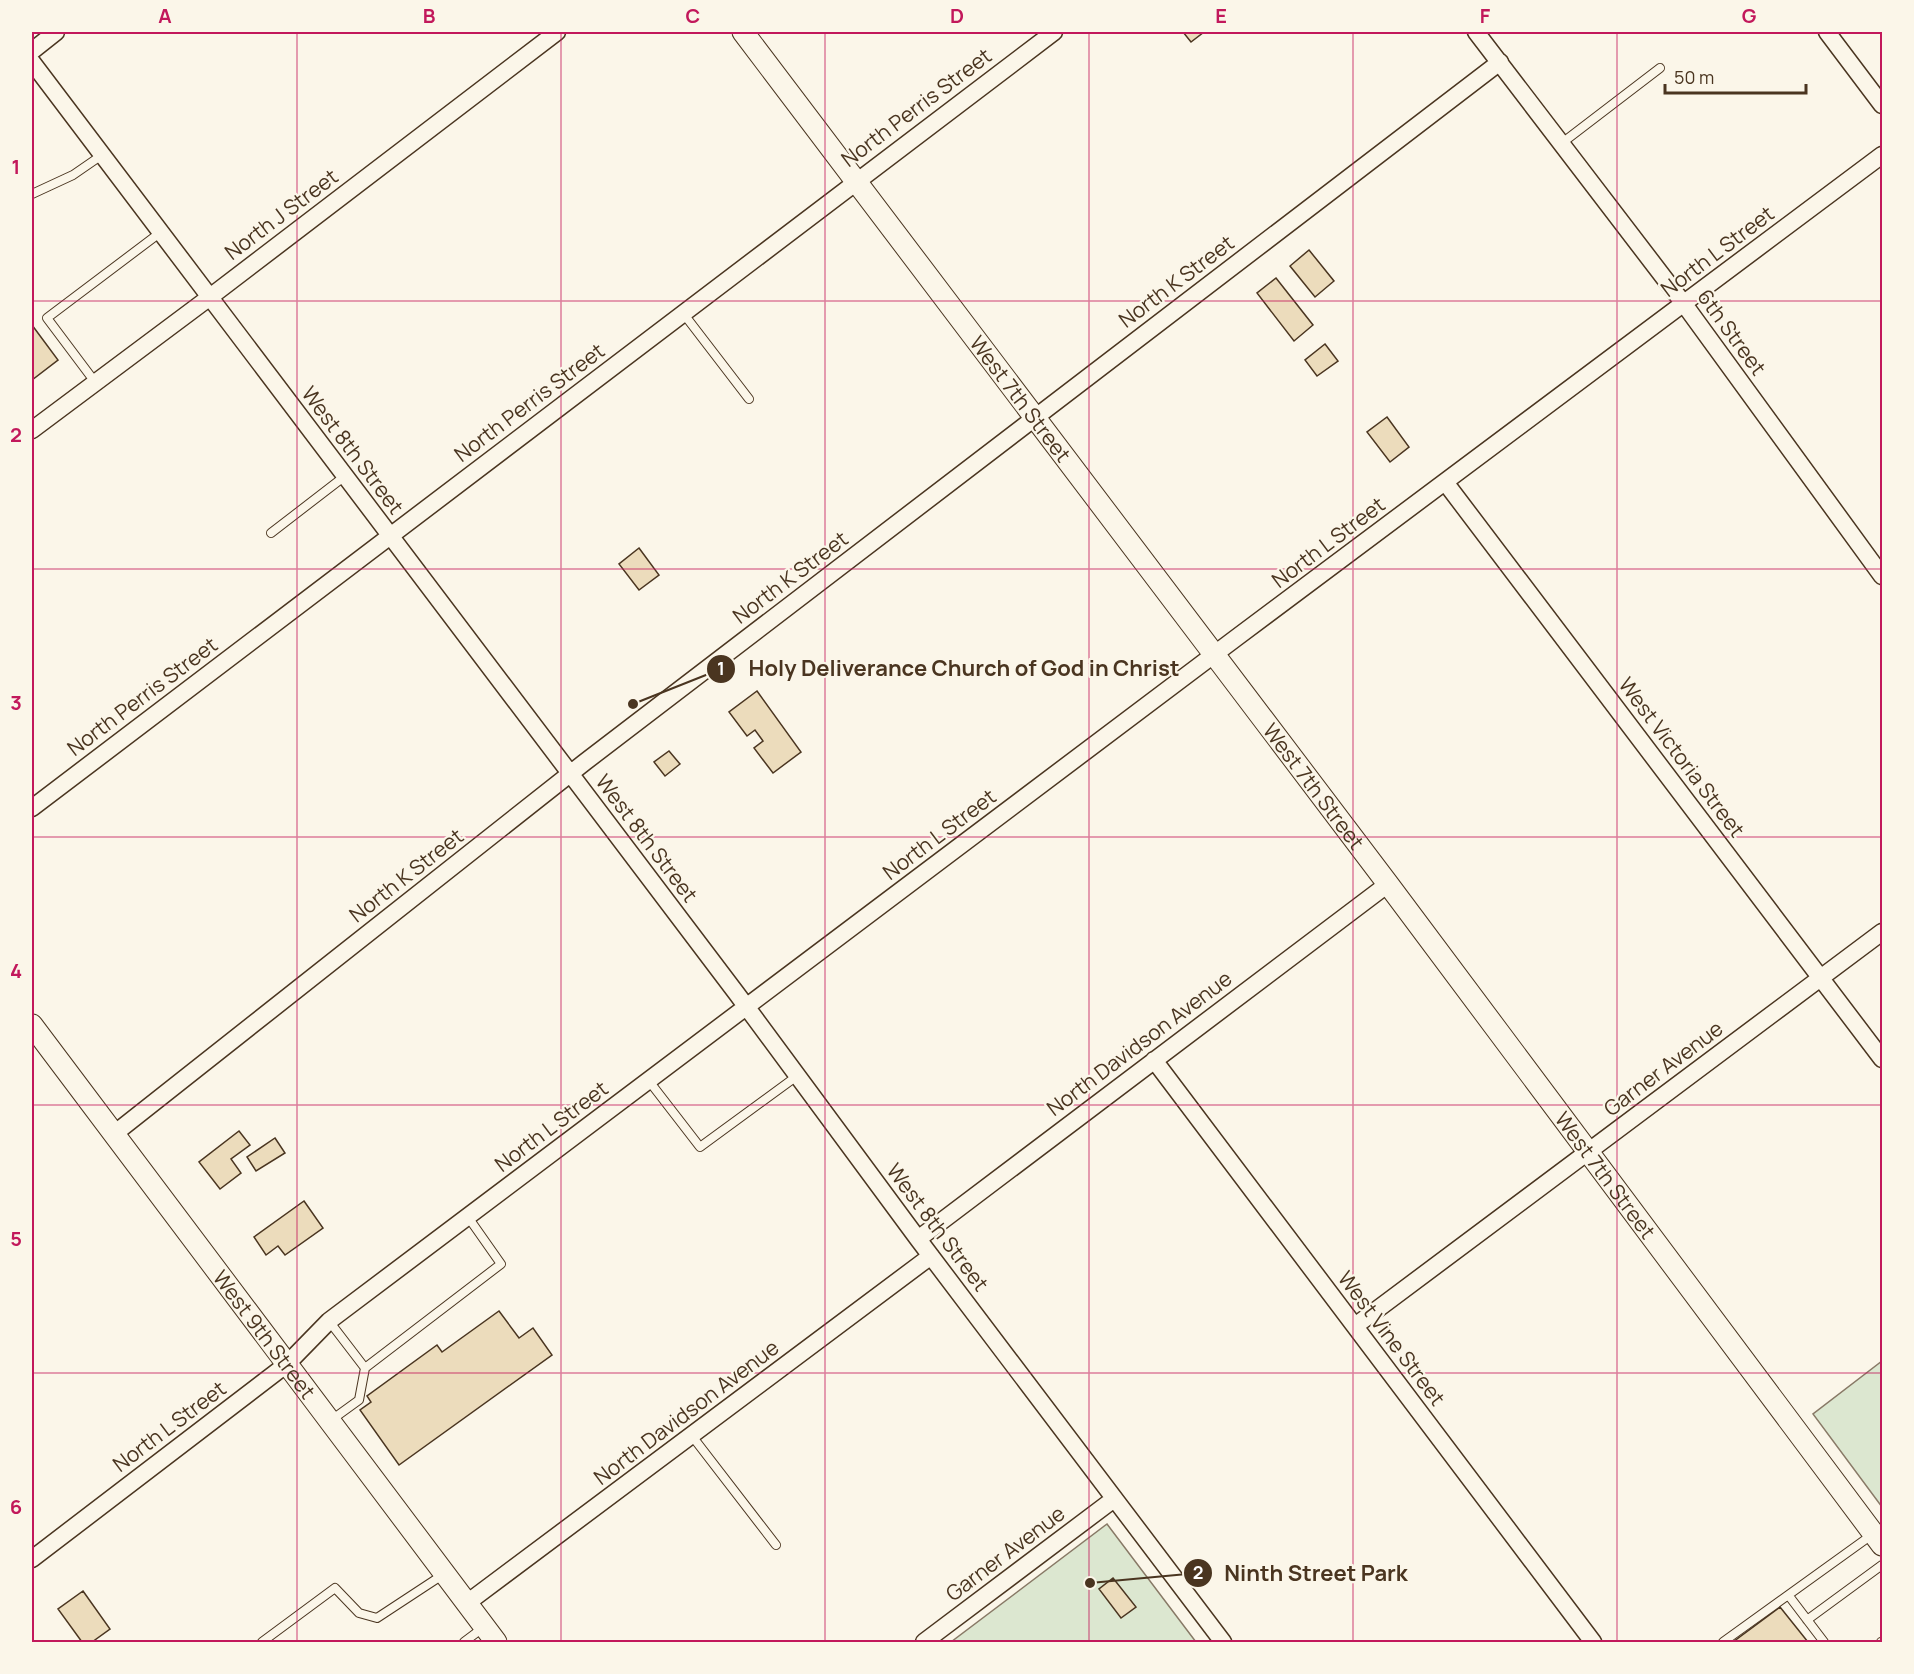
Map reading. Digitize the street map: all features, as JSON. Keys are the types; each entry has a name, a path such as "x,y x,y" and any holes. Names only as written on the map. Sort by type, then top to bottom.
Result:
{"street":[{"path":"32,51 56,32"},
{"name":"North J Street","path":"32,430 557,32"},
{"name":"West 7th Street","path":"743,32 1388,884 1878,1539"},
{"name":"North Perris Street","path":"32,808 1054,32"},
{"name":"6th Street","path":"1476,32 1684,304 1882,576"},
{"path":"1827,32 1882,105"},
{"name":"West 8th Street","path":"32,62 747,1007 918,1239 1223,1642"},
{"name":"North K Street","path":"114,1134 570,774 1500,62"},
{"name":"North L Street","path":"32,1559 287,1364 329,1322 1882,155"},
{"name":"West Victoria Street","path":"1445,482 1882,1059"},
{"name":"North Davidson Avenue","path":"918,1239 1388,884"},
{"name":"Garner Avenue","path":"1355,1326 1882,932"},
{"name":"West 9th Street","path":"32,1025 490,1634"},
{"name":"West Vine Street","path":"1154,1060 1593,1642"},
{"name":"North Davidson Avenue","path":"467,1604 932,1256"},
{"name":"Garner Avenue","path":"924,1642 1114,1499"}],"lane":[{"path":"1562,144 1660,69"},
{"path":"32,194 73,175 102,155"},
{"path":"95,382 47,318 160,232"},
{"path":"683,313 748,399"},
{"path":"271,533 345,476"},
{"path":"649,1081 700,1147 797,1076"},
{"path":"329,1421 359,1400 365,1368 501,1264 468,1217"},
{"path":"329,1322 365,1368"},
{"path":"692,1436 776,1545"},
{"path":"1723,1642 1878,1539"},
{"path":"1807,1620 1882,1565"},
{"path":"262,1642 335,1588 359,1613 377,1618 444,1573"},
{"path":"1790,1596 1824,1642"},
{"path":"464,1642 490,1634"}],"green space":[{"path":"1882,1361 1882,1507 1813,1414"},
{"path":"1107,1524 1196,1642 951,1642"}],"building":[{"path":"1183,32 1204,32 1191,42"},
{"path":"1309,250 1334,281 1315,297 1290,266"},
{"path":"1276,278 1313,325 1294,341 1257,293"},
{"path":"32,325 58,360 32,380"},
{"path":"1325,344 1338,361 1317,376 1305,360"},
{"path":"1387,417 1409,447 1390,462 1367,432"},
{"path":"639,548 659,575 639,590 619,564"},
{"path":"757,691 801,752 773,773 754,748 763,741 755,730 747,736 729,712"},
{"path":"669,751 680,764 665,776 654,762"},
{"path":"239,1131 250,1145 231,1159 241,1173 220,1189 199,1162"},
{"path":"275,1138 285,1153 256,1171 247,1157"},
{"path":"304,1201 323,1228 285,1255 278,1246 266,1255 254,1237"},
{"path":"499,1311 519,1338 533,1328 552,1355 399,1465 360,1410 371,1402 367,1396 437,1345 442,1352"},
{"path":"1113,1578 1136,1607 1121,1618 1099,1589"},
{"path":"83,1591 110,1629 92,1642 82,1642 58,1609"},
{"path":"1780,1607 1808,1642 1733,1642"}],"place":[{"name":"Holy Deliverance Church of God in Christ","path":"633,704"},
{"name":"Ninth Street Park","path":"1090,1583"}]}
